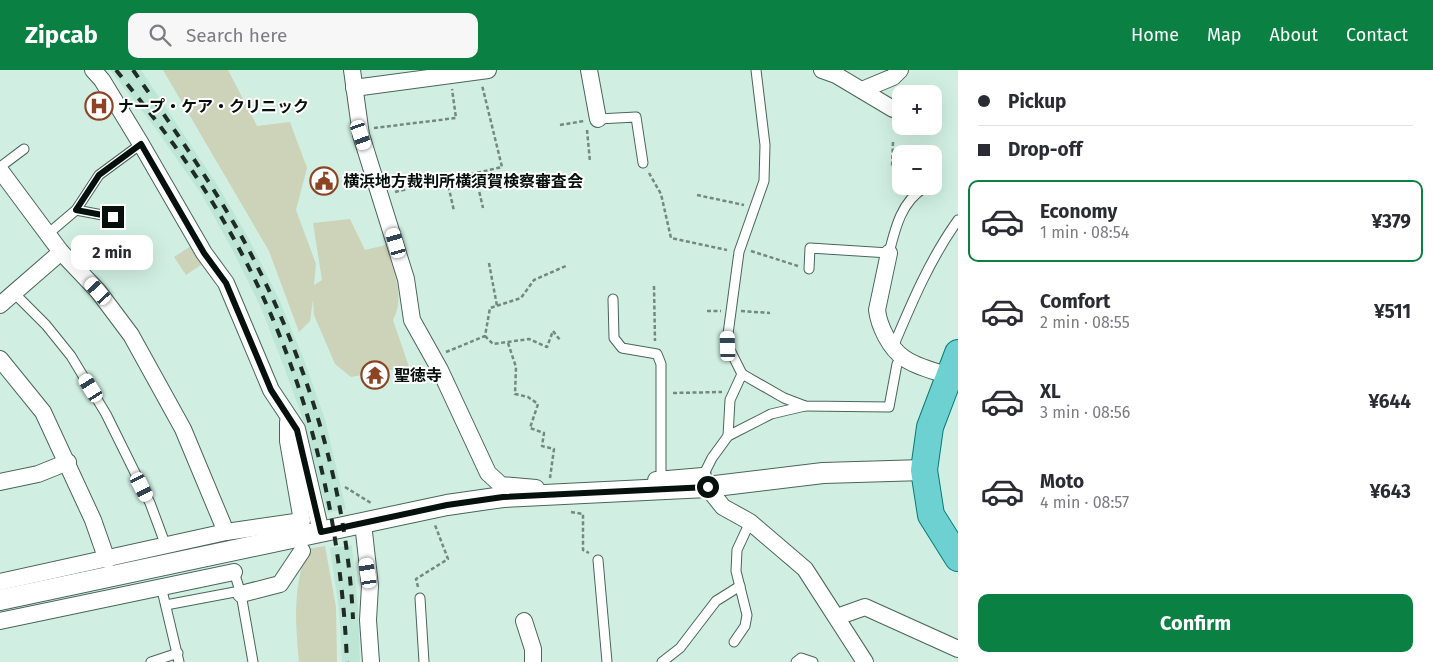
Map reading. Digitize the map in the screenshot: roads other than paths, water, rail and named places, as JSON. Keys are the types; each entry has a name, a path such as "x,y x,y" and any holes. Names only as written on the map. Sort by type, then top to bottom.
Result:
{"main road":[{"path":"955,362 930,427 924,470 931,515 956,547"}],"street":[{"path":"93,70 102,80 141,144 204,253 226,283 271,390 297,430 321,532"},
{"path":"352,70 360,130 406,279 412,320 433,357 488,473 501,485 549,487 661,480 705,482"},
{"path":"589,70 598,119"},
{"path":"822,70 836,74 892,108"},
{"path":"862,90 894,77 900,70"},
{"path":"354,88 483,71"},
{"path":"0,169 61,252 98,291 131,335 197,459 226,532"},
{"path":"6,296 61,252"},
{"path":"889,253 877,310 878,320 898,352 955,362"},
{"path":"0,360 43,412 94,520 107,560"},
{"path":"0,582 107,560 226,532 302,521 288,441 288,416"},
{"path":"0,482 38,474 68,462"},
{"path":"0,600 447,505 503,497 823,472 924,470"},
{"path":"705,482 723,507 750,522 806,569 864,662"},
{"path":"363,523 370,586 368,620 371,662"},
{"path":"241,593 280,584 302,550"},
{"path":"0,621 234,572"},
{"path":"837,617 865,607 958,649"},
{"path":"524,621 533,649 533,662"}],"lane":[{"path":"756,70 764,145 764,181 740,249 730,310 728,346 742,374 784,398 805,406"},
{"path":"598,119 636,117 643,162"},
{"path":"48,234 76,210 99,175 141,144"},
{"path":"0,169 24,149"},
{"path":"808,269 810,248 889,253 898,221 913,195"},
{"path":"76,210 113,217"},
{"path":"705,482 712,458 728,436 771,414 805,406 890,407 898,352 918,286 945,238 958,220"},
{"path":"6,296 46,325 71,356 99,401 150,503 166,546"},
{"path":"613,300 614,338 622,348 657,354 661,364 661,480"},
{"path":"728,436 730,400 742,374"},
{"path":"734,642 745,626 747,615 736,572 737,550 750,522"},
{"path":"598,560 607,662"},
{"path":"234,572 241,593 253,662"},
{"path":"150,662 179,658 161,586"},
{"path":"662,662 680,648 716,601 740,586"},
{"path":"166,605 241,593"},
{"path":"419,594 424,662"},
{"path":"796,662 801,658 813,662"}],"railway":[{"path":"116,70 174,145 206,192 238,246 265,302 289,359 308,418 323,477 335,538 343,599 347,662"},
{"path":"133,70 191,154 244,241 286,330 320,424 332,472 342,521 353,619"}],"place":[{"name":"ナープ・ケア・クリニック","path":"99,106"},
{"name":"横浜地方裁判所横須賀検察審査会","path":"324,181"},
{"name":"聖徳寺","path":"375,375"}]}
